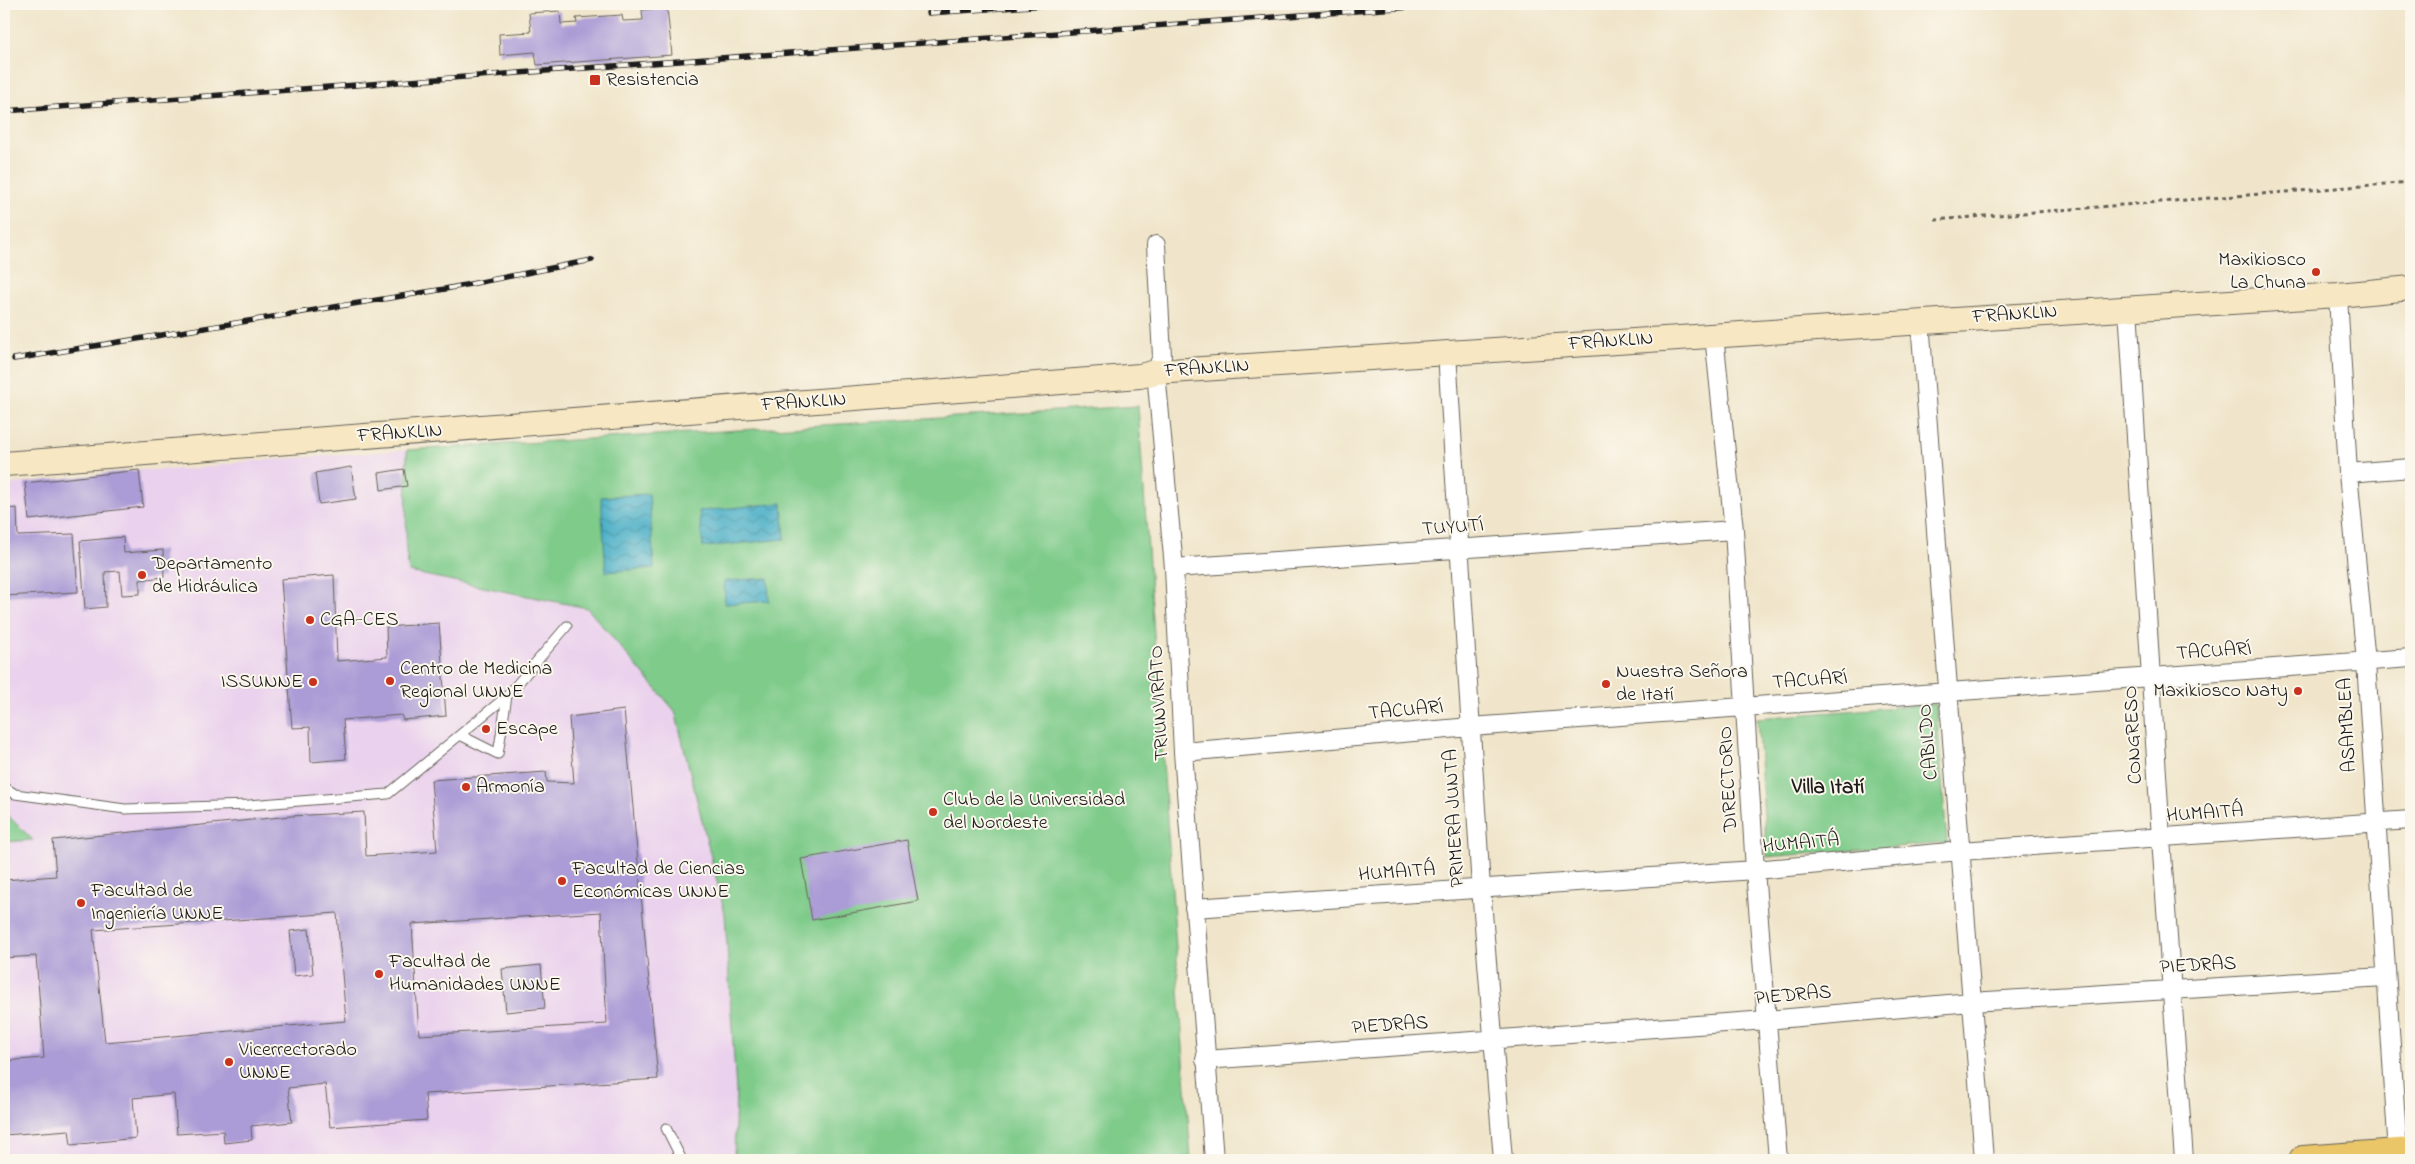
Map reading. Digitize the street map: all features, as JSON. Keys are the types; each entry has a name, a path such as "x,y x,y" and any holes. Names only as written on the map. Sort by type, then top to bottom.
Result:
{"main road":[{"path":"2303,1160 2404,1155"}],"street":[{"name":"TRIUNVIRATO","path":"1156,244 1162,356 1156,372 1174,568 1183,752 1214,1160"},
{"name":"FRANKLIN","path":"4,464 1130,377 1156,372 2338,295 2411,288"},
{"name":"ASAMBLEA","path":"2338,295 2348,473 2366,662 2386,977 2404,1155"},
{"name":"CONGRESO","path":"2128,308 2161,839 2184,1160"},
{"name":"CABILDO","path":"1920,321 1946,692 1984,1160"},
{"name":"DIRECTORIO","path":"1714,335 1734,530 1755,870 1778,1160"},
{"name":"PRIMERA JUNTA","path":"1447,353 1481,888 1504,1160"},
{"path":"2348,473 2411,468"},
{"name":"TUYUTÍ","path":"1174,568 1734,530"},
{"name":"TACUARÍ","path":"1183,752 1471,727 2411,658"},
{"name":"HUMAITÁ","path":"1194,908 1755,870 1960,851 2161,839 2411,820"},
{"name":"PIEDRAS","path":"1205,1060 1768,1020 1971,1002 2386,977"}],"lane":[{"path":"4,787 15,794 125,809 249,805 388,794 507,696 567,626"},
{"path":"460,736 498,754 507,696"},
{"path":"666,1128 682,1160"}],"path":[{"path":"1935,220 2411,182"}],"shaded area":[{"path":"407,450 406,553 409,572 587,608 675,711 725,914 736,1092 734,1160 4,1160 4,485 139,470 193,469 239,462"}],"green space":[{"name":"Club de la Universidad del Nordeste","path":"1138,406 1191,1160 734,1160 736,1092 725,914 675,711 587,608 409,572 406,553 407,450"},
{"path":"1936,704 1947,843 1767,857 1757,718"},
{"path":"4,812 33,840 4,842"}],"water":[{"path":"649,494 654,568 606,572 601,497"},
{"path":"782,503 785,539 703,547 699,511"},
{"path":"768,578 769,601 725,604 724,581"}],"building":[{"path":"667,8 672,55 537,65 535,52 500,55 499,34 531,32 529,13 560,11 561,24 577,23 576,18 622,15 623,21 643,20 642,10"},
{"path":"351,467 356,499 319,504 315,473"},
{"path":"404,469 407,486 381,490 379,473"},
{"path":"139,470 143,507 29,520 25,483"},
{"path":"17,508 18,536 74,534 78,592 4,596 4,509"},
{"name":"Departamento de Hidráulica","path":"123,537 124,553 163,550 164,577 140,580 140,594 122,595 120,571 105,572 106,607 85,609 80,541"},
{"path":"334,575 337,661 387,657 386,627 439,623 446,716 403,720 401,715 343,720 346,759 311,762 310,727 292,728 281,579"},
{"path":"624,710 658,1079 425,1094 427,1120 330,1127 325,1084 288,1088 292,1122 251,1126 252,1140 224,1143 223,1131 177,1134 174,1094 133,1098 136,1138 71,1145 69,1130 4,1135 4,1061 44,1058 36,956 4,958 4,880 56,876 53,840 291,816 364,812 366,856 437,851 431,780 546,772 547,782 574,783 569,717","holes":["601,912 607,1024 419,1035 412,924","337,913 346,1021 105,1042 93,930"]},
{"path":"907,840 918,901 812,920 801,859"},
{"path":"309,929 313,974 294,976 290,931"},
{"path":"541,965 545,1008 506,1012 502,969"}],"railway":[{"path":"929,13 1060,4"},
{"path":"4,111 1451,4"},
{"path":"14,359 445,289 592,260"}],"place":[{"name":"Resistencia","path":"595,80"},
{"name":"Maxikiosco La Chuna","path":"2316,272"},
{"name":"Departamento de Hidráulica","path":"142,575"},
{"name":"CGA-CES","path":"310,620"},
{"name":"Centro de Medicina Regional UNNE","path":"390,681"},
{"name":"ISSUNNE","path":"313,682"},
{"name":"Nuestra Señora de Itatí","path":"1606,684"},
{"name":"Maxikiosco Naty","path":"2298,691"},
{"name":"Escape","path":"486,729"},
{"name":"Armonía","path":"466,787"},
{"name":"Club de la Universidad del Nordeste","path":"933,812"},
{"name":"Facultad de Ciencias Económicas UNNE","path":"562,881"},
{"name":"Facultad de Ingeniería UNNE","path":"81,903"},
{"name":"Facultad de Humanidades UNNE","path":"379,974"},
{"name":"Vicerrectorado UNNE","path":"229,1062"}],"district":[{"name":"Villa Itatí","path":"1828,788"}]}
